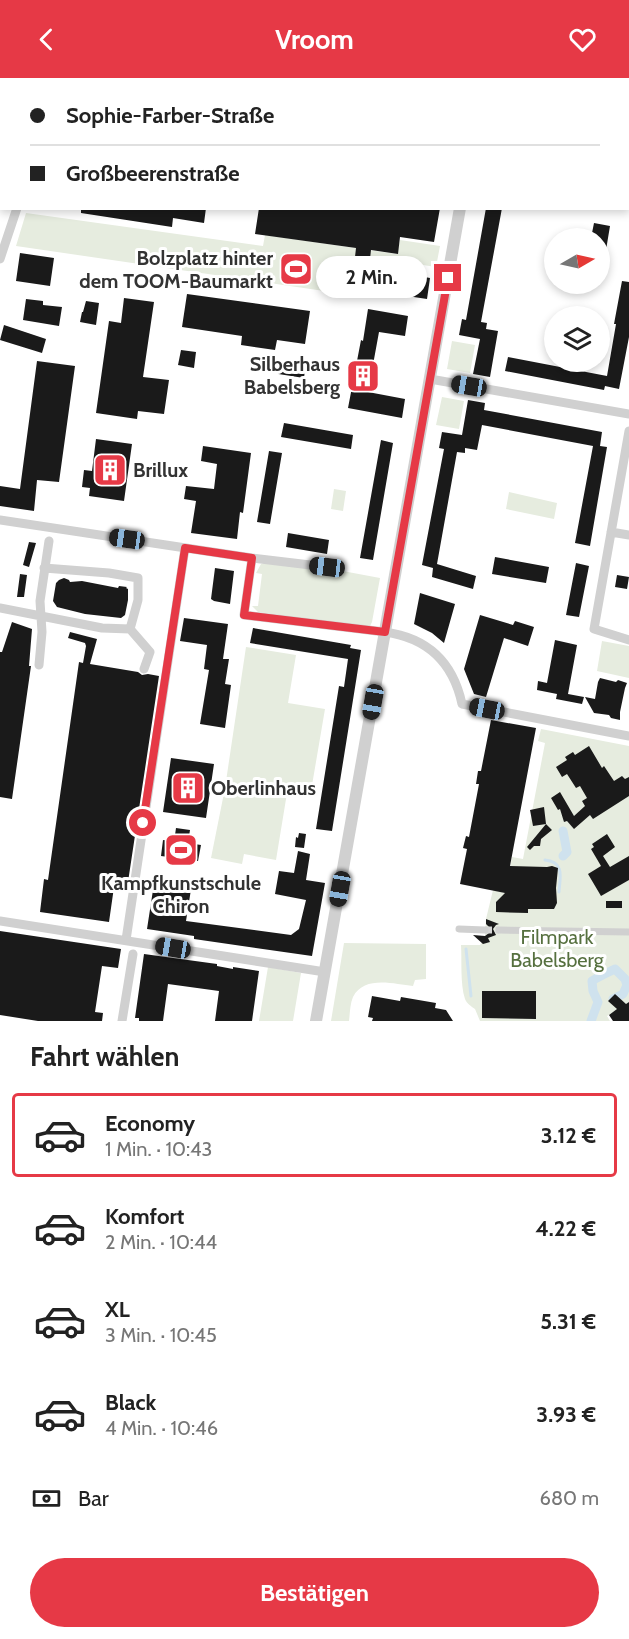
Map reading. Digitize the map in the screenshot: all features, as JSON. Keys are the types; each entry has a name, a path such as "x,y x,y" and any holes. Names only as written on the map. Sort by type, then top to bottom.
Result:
{"street":[{"path":"0,259 16,210"},
{"path":"316,1021 460,210"},
{"path":"430,379 629,414"},
{"path":"629,430 594,629 629,640"},
{"path":"0,520 327,567"},
{"path":"611,532 629,536"},
{"path":"39,665 42,632 40,603 49,541"},
{"path":"126,940 185,548"},
{"path":"252,558 244,615 385,632 408,637 437,655 451,673 462,704 629,736"},
{"path":"44,568 109,573 138,578 138,600 130,629"},
{"path":"0,608 102,628 130,629 150,652 144,669"},
{"path":"0,921 325,972"},
{"path":"459,929 485,930"},
{"path":"499,930 629,932"},
{"path":"122,1021 133,954"}],"green space":[{"path":"26,213 263,246 265,235 397,254 400,240 440,246 436,267 371,257 370,260 338,257 331,292 16,246"},
{"path":"452,341 475,345 470,373 447,369"},
{"path":"442,397 464,401 459,429 436,425"},
{"path":"334,489 346,491 343,511 331,509"},
{"path":"509,492 557,503 554,519 506,509"},
{"path":"271,562 332,569 380,578 369,628 258,612 252,606 258,606 262,574 256,573 261,564"},
{"path":"602,641 629,646 629,678 597,671"},
{"path":"246,647 296,655 288,703 325,709 310,797 287,793 276,860 244,854 242,864 211,858 225,788"},
{"name":"Filmpark Babelsberg","path":"541,729 629,746 629,1002 607,1016 610,1021 480,1021 475,1009 466,1001 463,993 461,945 480,945 485,939 486,919 493,890 505,893 512,857 523,859 545,743 538,741"},
{"path":"344,943 426,944 426,979 415,980 413,986 372,983 364,986 353,997 349,1021 331,1021"},
{"path":"268,967 301,973 293,1021 259,1021"}],"building":[{"path":"81,210 206,210 204,223 173,218 172,227 81,213"},
{"path":"259,210 440,210 434,242 400,237 398,254 371,250 369,268 354,266 356,248 255,234"},
{"path":"486,210 502,210 481,322 487,323 486,329 498,331 490,377 473,374 480,339 459,335 462,319 466,320"},
{"path":"594,223 610,226 610,228 593,228"},
{"path":"20,253 54,258 50,286 16,281"},
{"path":"377,268 430,278 427,299 374,291"},
{"path":"622,281 629,282 629,337 619,389 605,386 604,390 505,371 508,357 544,364 544,372 586,372 607,376 608,372 610,372 616,324 614,324"},
{"path":"187,294 310,311 305,344 277,340 275,350 241,345 242,336 182,327"},
{"path":"124,298 154,302 143,377 169,380 164,414 138,411 137,419 96,413 109,321 121,323"},
{"path":"26,299 43,301 43,305 62,307 59,326 23,320"},
{"path":"86,301 99,303 96,325 80,322"},
{"path":"368,309 408,316 405,336 379,332 368,392 405,399 402,418 348,408"},
{"path":"4,325 46,339 42,353 0,340"},
{"path":"181,350 196,352 194,368 178,365"},
{"path":"37,361 75,366 59,482 37,480 34,511 0,506 0,486 20,489"},
{"path":"273,366 305,370 304,378 272,373"},
{"path":"468,400 485,403 484,410 602,432 600,446 607,447 590,546 575,543 593,446 482,425 477,450 465,448 465,453 457,452 437,564 476,576 473,589 432,577 433,568 422,565 444,449 439,448 442,432 462,435"},
{"path":"284,423 353,435 351,449 281,437"},
{"name":"Brillux","path":"96,439 132,444 124,501 89,496 90,488 82,487 84,470 92,471"},
{"path":"381,440 393,443 373,560 360,558"},
{"path":"203,446 251,453 237,539 191,533 196,501 184,499 186,486 214,489 217,464 201,461"},
{"path":"269,451 282,453 270,524 257,522"},
{"path":"288,533 329,540 327,554 286,547"},
{"path":"29,542 36,543 29,567 23,565"},
{"path":"495,557 549,567 546,583 492,574"},
{"path":"576,563 589,566 579,617 566,615"},
{"path":"215,568 234,571 230,604 211,599"},
{"path":"20,574 27,575 24,597 17,597"},
{"path":"617,575 629,577 627,589 615,587"},
{"path":"64,578 70,582 82,581 118,588 119,586 127,587 128,600 125,615 121,618 85,614 57,607 53,601 56,583"},
{"path":"420,593 455,604 444,643 432,633 414,624"},
{"path":"480,615 513,625 515,621 534,627 528,646 504,638 486,697 474,694 464,669"},
{"path":"184,618 228,624 223,659 229,659 225,684 231,685 225,728 200,724 209,670 204,669 207,645 180,641"},
{"path":"12,622 32,629 29,666 31,666 12,799 0,797 0,652 2,652"},
{"path":"253,628 351,645 350,648 361,650 332,831 316,829 339,686 344,687 348,659 250,643"},
{"path":"70,632 97,639 90,664 138,672 142,675 159,676 128,882 115,880 109,922 40,912 44,879 48,880 79,662 83,663 86,646 85,643 68,638"},
{"path":"555,640 577,645 568,694 584,697 582,704 556,699 557,694 537,690 538,681 547,683"},
{"path":"600,678 627,683 620,720 611,718 609,715 594,713 585,697 595,699"},
{"name":"Filmpark Babelsberg","path":"491,720 536,728 510,866 558,868 557,903 554,909 528,909 528,913 496,912 496,902 505,893 460,884 467,849 463,848 466,836 469,837 479,784 476,784 478,771 481,771"},
{"path":"589,746 602,768 604,766 614,781 622,776 625,779 629,777 629,796 593,819 590,815 574,829 567,821 564,822 560,809 558,810 551,798 560,792 574,816 585,806 582,801 587,798 580,786 576,788 567,774 562,777 556,767 567,760 565,757 573,752 575,755"},
{"name":"Oberlinhaus","path":"171,758 214,764 206,818 163,812"},
{"path":"544,807 546,824 533,826 530,810"},
{"path":"546,824 552,830 541,839 540,846 534,846 530,850 527,847"},
{"name":"Kampfkunstschule Chiron","path":"176,828 190,830 188,843 201,845 198,861 161,856 163,840 174,842"},
{"path":"299,833 306,834 304,848 295,847"},
{"path":"607,834 615,847 603,856 610,867 629,856 629,880 601,896 588,874 601,866 591,849 594,847 592,844"},
{"path":"298,851 310,854 306,880 325,883 312,956 194,939 194,936 147,929 155,877 192,883 186,921 291,935 299,929 306,900 275,894 279,871 294,873"},
{"path":"606,901 622,901 622,908 606,908"},
{"path":"486,919 499,924 493,929 496,935 488,938 490,942 483,944 473,935 485,936 489,933 490,928 486,924"},
{"path":"0,931 121,949 118,968 102,966 95,1012 103,1013 102,1021 38,1021 0,1015"},
{"path":"144,954 217,964 217,966 233,969 233,967 259,971 252,1021 215,1021 219,991 168,984 163,1021 139,1021 139,1018 135,1018"},
{"path":"482,991 536,991 536,1019 482,1018"},
{"path":"615,994 626,1004 629,1002 629,1021 613,1021 609,1015 617,1009 608,1001"},
{"path":"372,996 400,1001 401,997 436,1003 435,1008 446,1010 453,1021 372,1021 373,1018 368,1017"}],"waterway":[{"path":"563,831 567,852 563,856"},
{"path":"545,860 556,864 560,871 559,892"},
{"path":"466,949 471,996"},
{"path":"591,1021 598,1002 592,981 615,969 625,979 627,985 623,994 613,999"}],"tunnel":[{"path":"485,930 499,930"}],"place":[{"name":"Bolzplatz hinter dem TOOM-Baumarkt","path":"296,269"},
{"name":"Silberhaus Babelsberg","path":"363,376"},
{"name":"Brillux","path":"110,470"},
{"name":"Oberlinhaus","path":"188,788"},
{"name":"Kampfkunstschule Chiron","path":"181,850"}],"route":[{"path":"143,823 185,548 252,558 244,615 385,632 448,278"}]}
